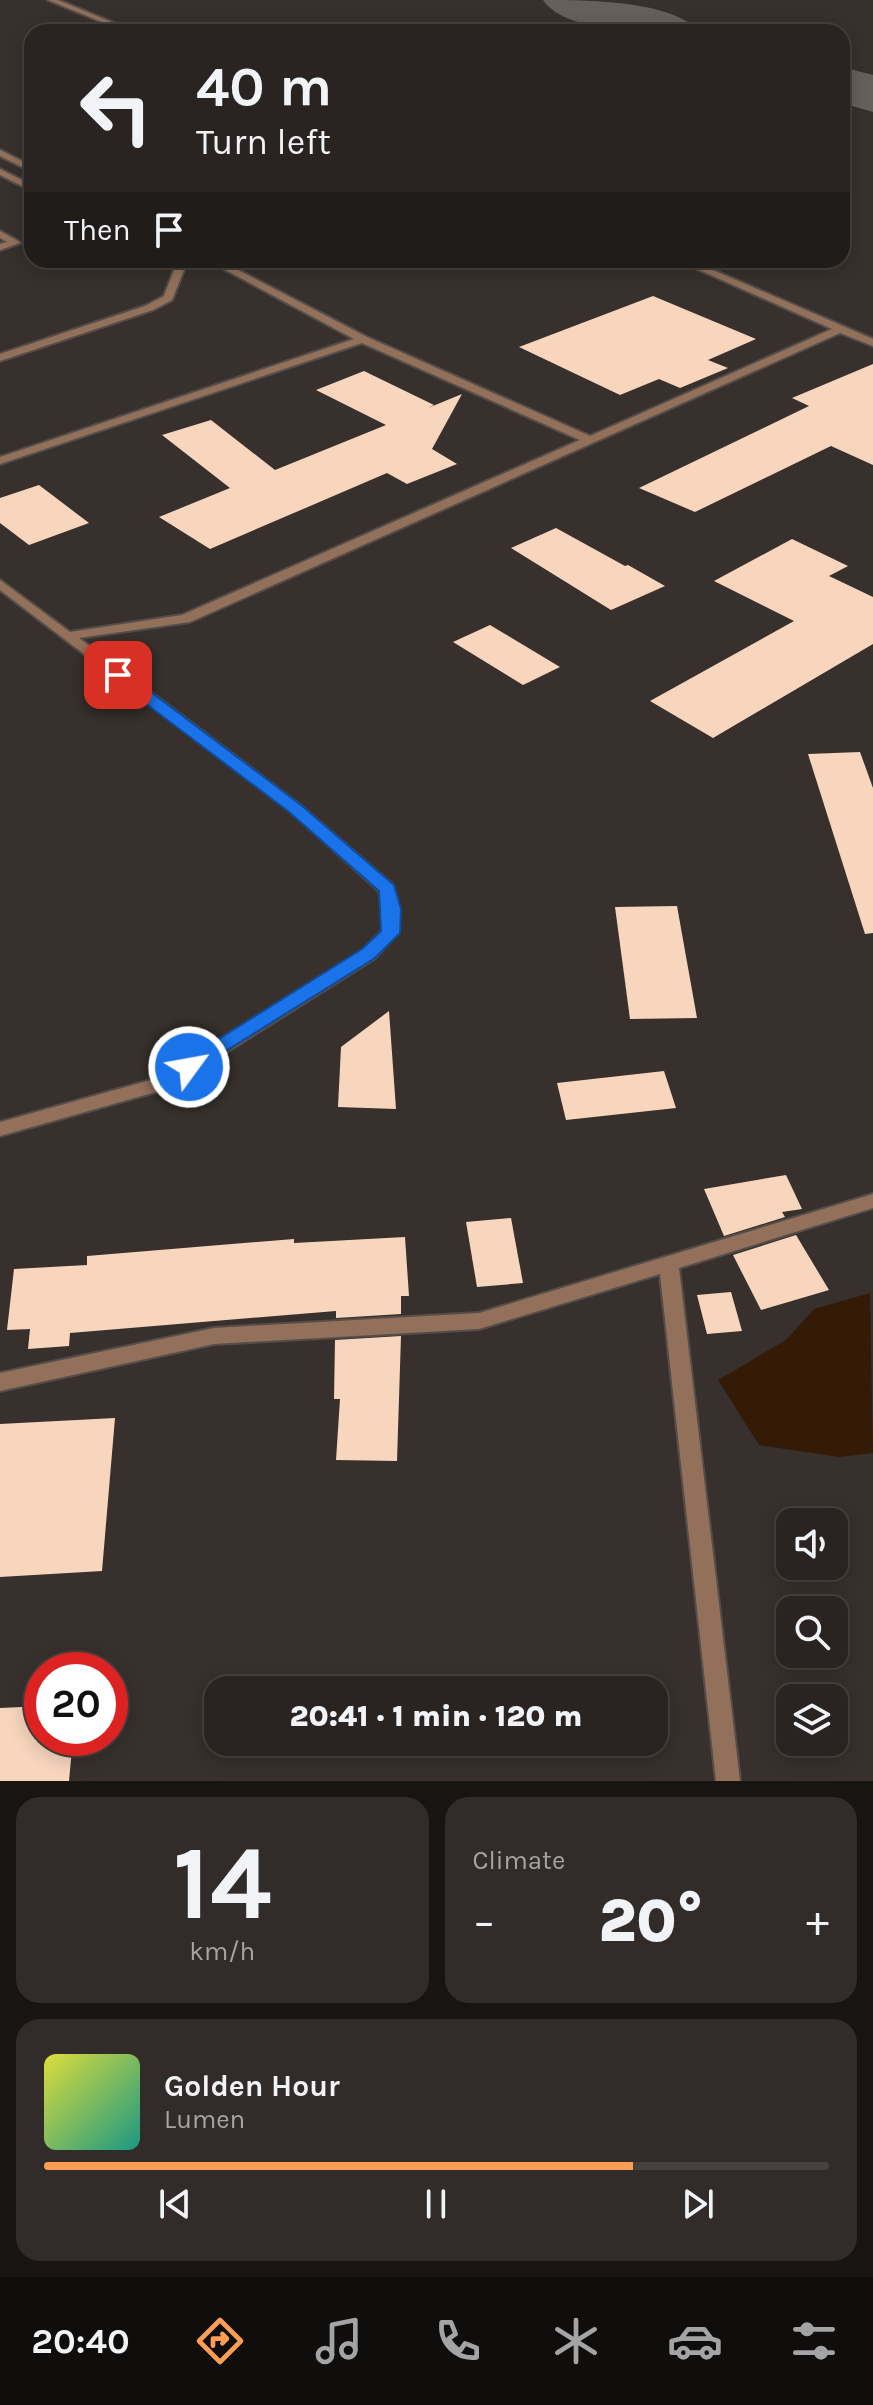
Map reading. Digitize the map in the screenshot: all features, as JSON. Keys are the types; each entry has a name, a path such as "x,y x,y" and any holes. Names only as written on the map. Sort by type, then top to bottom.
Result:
{"street":[{"path":"52,0 112,24"},
{"path":"0,153 24,165"},
{"path":"0,172 24,184"},
{"path":"0,234 15,243 0,247"},
{"path":"0,358 149,308 168,298 179,270 177,268"},
{"path":"227,268 363,339 590,440"},
{"path":"701,268 873,343"},
{"path":"67,636 185,619 842,328"},
{"path":"0,461 363,339"},
{"path":"0,341 19,351"},
{"path":"0,584 295,808 387,889 392,909 390,933 369,954 164,1083 0,1129"},
{"path":"0,1382 214,1336 479,1321 873,1201"},
{"path":"669,1263 728,1781"}],"shaded area":[{"path":"870,1293 873,1453 839,1457 759,1445 718,1380 786,1340 814,1309"}],"building":[{"path":"653,296 756,339 708,360 728,368 680,388 659,379 620,395 519,347"},
{"path":"873,364 873,465 831,446 695,512 639,488 809,406 792,398"},
{"path":"364,371 434,405 428,408 462,394 432,449 457,464 407,484 387,473 210,549 159,517 230,488 162,435 211,420 275,470 386,425 316,390"},
{"path":"39,485 89,523 29,545 0,523 0,498"},
{"path":"556,528 665,586 611,610 511,548"},
{"path":"792,539 848,566 829,576 873,597 873,644 713,738 650,701 794,621 714,581"},
{"path":"490,625 560,667 523,685 453,642"},
{"path":"860,752 873,788 873,933 865,934 808,754"},
{"path":"677,906 697,1018 630,1019 615,907"},
{"path":"389,1011 396,1109 338,1107 341,1047"},
{"path":"664,1071 676,1108 566,1120 557,1083"},
{"path":"786,1175 802,1209 782,1212 785,1217 724,1236 704,1189"},
{"path":"511,1218 523,1283 477,1287 466,1222"},
{"path":"796,1235 829,1290 761,1310 733,1255"},
{"path":"405,1237 409,1296 401,1296 401,1314 336,1318 336,1311 70,1333 69,1346 28,1349 30,1329 7,1330 14,1269 87,1265 87,1256 294,1239 294,1243"},
{"path":"731,1292 742,1331 707,1334 697,1295"},
{"path":"401,1336 397,1461 336,1460 340,1399 334,1399 335,1340"},
{"path":"115,1418 102,1571 0,1577 0,1424"},
{"path":"24,1707 24,1756 71,1756 69,1781 0,1781 0,1708"}],"taxiway":[{"path":"569,0 646,24"},
{"path":"850,87 873,94"}],"route":[{"path":"118,675 295,808 387,889 392,909 390,933 369,954 189,1067"}]}
